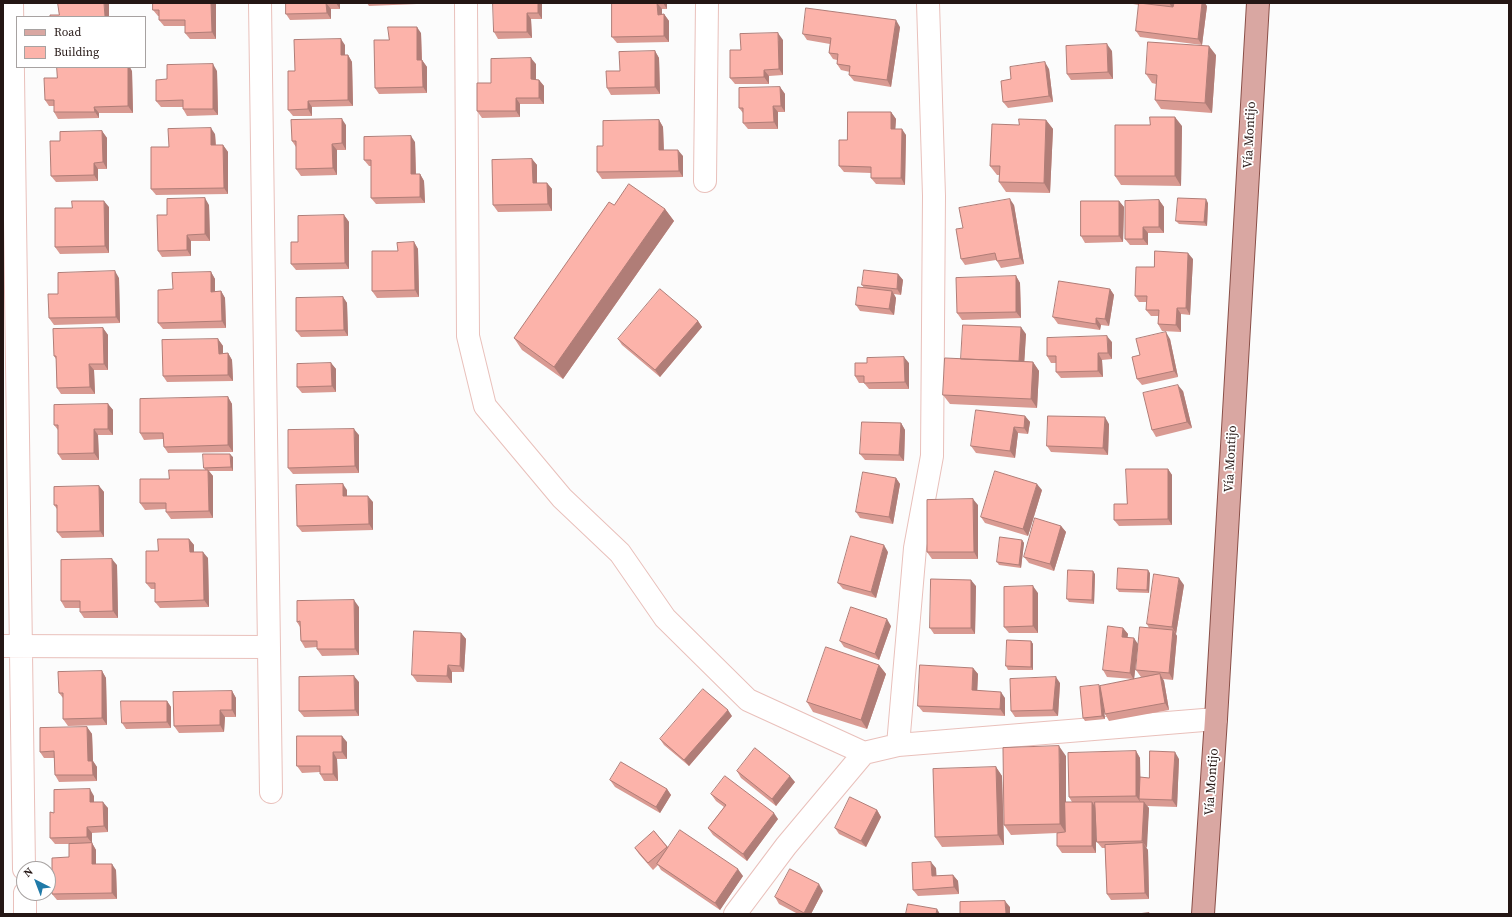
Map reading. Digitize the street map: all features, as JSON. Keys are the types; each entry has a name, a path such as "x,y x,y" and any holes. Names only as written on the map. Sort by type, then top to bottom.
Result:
{"main road":[{"name":"Vía Montijo","path":"1202,914 1216,719 1258,3"}],"street":[{"path":"12,3 12,646 24,861"},
{"path":"260,3 271,792"},
{"path":"466,3 468,336 485,406 562,498 620,553 665,618 748,700 864,753"},
{"path":"705,181 707,3"},
{"path":"898,745 915,548 932,456 934,196 928,3"},
{"path":"12,646 269,647"},
{"path":"735,914 786,846 864,753 898,745 1216,719"},
{"path":"24,901 25,914"}],"building":[{"path":"58,3 104,3 105,16 50,16 59,15"},
{"path":"153,3 211,3 212,32 185,33 185,20 159,20 159,10 153,10"},
{"path":"286,3 326,3 327,13 286,14"},
{"path":"493,3 538,3 538,13 527,13 527,32 494,32"},
{"path":"612,3 657,3 658,15 664,14 664,36 612,37"},
{"path":"1139,3 1173,7 1174,3 1202,3 1198,39 1136,31"},
{"path":"806,8 896,20 887,80 849,75 850,66 837,64 838,54 829,53 831,38 803,34"},
{"path":"388,27 417,27 417,60 422,60 423,87 375,88 374,40 389,40"},
{"path":"778,33 779,69 764,70 764,77 730,78 730,50 741,50 740,34"},
{"path":"341,39 341,55 348,55 348,100 308,101 308,109 288,110 288,71 295,71 294,40"},
{"path":"1148,42 1209,46 1205,103 1155,100 1157,75 1146,74"},
{"path":"1107,44 1108,72 1067,74 1066,46"},
{"path":"655,51 655,87 607,88 606,71 620,71 619,52"},
{"path":"531,58 531,79 539,80 539,98 516,98 516,111 477,111 477,83 491,83 491,59"},
{"path":"1045,62 1049,96 1003,102 1001,81 1011,79 1010,67"},
{"path":"213,64 213,109 183,109 183,100 156,101 156,80 167,79 167,65"},
{"path":"57,68 128,68 128,106 94,107 95,112 54,112 54,100 45,100 44,78 57,78"},
{"path":"780,87 781,106 773,106 774,122 743,123 743,108 739,108 739,88"},
{"path":"848,112 891,112 891,129 902,129 901,178 871,178 871,167 839,166 839,140 847,140"},
{"path":"1150,117 1175,117 1175,176 1115,176 1115,125 1150,125"},
{"path":"342,119 342,143 332,144 333,168 296,169 296,141 292,141 291,120"},
{"path":"1019,119 1046,120 1044,183 999,182 1000,166 990,166 992,124 1019,125"},
{"path":"659,120 659,150 678,150 679,171 597,172 597,146 603,146 603,121"},
{"path":"211,128 211,145 223,145 224,188 151,189 151,147 169,147 168,129"},
{"path":"102,131 103,162 94,163 94,175 51,176 50,141 60,141 60,132"},
{"path":"411,136 411,174 420,174 420,197 371,198 371,160 364,160 364,137"},
{"path":"532,159 533,183 547,183 548,204 493,205 492,160"},
{"path":"629,184 665,209 554,367 514,338 609,202 614,205"},
{"path":"205,198 205,234 187,235 187,250 158,251 157,215 167,215 167,199"},
{"path":"1178,198 1206,199 1204,222 1176,221"},
{"path":"1010,199 1020,258 997,261 995,253 961,259 956,229 963,228 959,208"},
{"path":"1159,200 1159,227 1143,227 1143,239 1125,239 1125,201"},
{"path":"72,201 104,201 105,246 55,247 55,208 72,208"},
{"path":"1081,201 1119,201 1119,236 1081,236"},
{"path":"344,215 345,263 291,264 291,242 298,242 298,216"},
{"path":"414,242 415,290 372,291 372,251 398,251 397,243"},
{"path":"1155,251 1188,253 1186,308 1177,308 1176,325 1158,324 1159,310 1146,310 1147,296 1135,296 1136,267 1154,267"},
{"path":"864,270 898,274 897,289 862,285"},
{"path":"115,271 116,317 49,318 48,294 58,294 58,273"},
{"path":"211,272 211,292 221,291 222,321 158,323 158,290 173,289 172,273"},
{"path":"1016,276 1016,312 957,313 956,278"},
{"path":"1059,281 1110,289 1105,319 1096,318 1096,324 1053,317"},
{"path":"858,287 892,291 889,309 856,305"},
{"path":"660,289 698,321 655,370 618,339"},
{"path":"343,297 344,330 296,331 296,298"},
{"path":"963,325 1021,327 1019,361 961,359"},
{"path":"103,328 104,364 89,364 90,387 57,388 53,329"},
{"path":"1166,332 1174,371 1137,379 1132,357 1140,355 1136,339"},
{"path":"1107,336 1108,353 1098,353 1098,371 1056,372 1056,356 1047,356 1047,338"},
{"path":"218,339 219,354 228,353 228,375 163,376 162,340"},
{"path":"904,357 905,382 864,383 864,376 855,376 855,363 867,363 867,358"},
{"path":"945,358 1033,362 1031,399 943,395"},
{"path":"331,363 332,386 297,387 297,364"},
{"path":"1178,385 1187,422 1152,430 1143,393"},
{"path":"228,397 228,445 164,447 163,433 140,433 140,399"},
{"path":"108,404 108,429 94,429 94,453 58,454 58,425 54,425 54,405"},
{"path":"976,410 1025,416 1024,428 1014,427 1010,451 971,446"},
{"path":"1048,416 1105,417 1103,448 1047,446"},
{"path":"862,422 901,423 899,455 860,454"},
{"path":"354,429 355,466 288,468 288,430"},
{"path":"203,454 230,454 231,467 204,468"},
{"path":"1126,469 1168,469 1168,519 1114,520 1114,504 1127,504"},
{"path":"169,470 208,470 209,511 166,512 166,503 140,503 140,479 169,479"},
{"path":"995,471 1037,484 1023,529 981,517"},
{"path":"863,472 896,478 889,517 856,512"},
{"path":"343,484 343,496 368,496 369,524 297,526 296,485"},
{"path":"99,486 100,531 57,532 57,505 54,505 54,487"},
{"path":"973,499 974,552 927,552 927,500"},
{"path":"1035,518 1061,526 1050,564 1024,557"},
{"path":"851,536 884,545 871,592 838,583"},
{"path":"1000,537 1022,540 1019,565 997,562"},
{"path":"158,539 189,539 190,552 203,552 204,600 155,602 155,583 146,583 146,551 158,551"},
{"path":"112,559 113,611 80,612 80,601 61,601 61,560"},
{"path":"1118,568 1148,570 1147,590 1117,589"},
{"path":"1068,570 1093,571 1092,600 1067,599"},
{"path":"1154,574 1179,578 1172,627 1147,624"},
{"path":"931,579 971,580 971,628 930,628"},
{"path":"1033,586 1033,626 1004,627 1004,587"},
{"path":"354,600 355,649 317,649 317,641 301,641 300,621 297,622 297,601"},
{"path":"851,607 887,619 875,654 840,641"},
{"path":"1108,626 1123,628 1122,637 1134,638 1130,673 1103,670"},
{"path":"1140,627 1173,630 1169,673 1136,670"},
{"path":"414,631 461,633 460,666 448,665 447,676 412,675"},
{"path":"1007,640 1031,641 1031,667 1006,666"},
{"path":"826,647 879,665 861,720 807,702"},
{"path":"920,665 973,668 972,690 1001,692 1000,709 918,706"},
{"path":"102,671 102,718 63,719 63,693 59,693 58,672"},
{"path":"1160,674 1165,703 1105,714 1100,686"},
{"path":"354,676 355,710 299,711 299,677"},
{"path":"1056,677 1053,710 1011,711 1010,679"},
{"path":"1099,685 1102,716 1083,718 1080,687"},
{"path":"703,689 728,710 684,760 660,739"},
{"path":"232,691 232,710 220,710 220,725 174,726 173,692"},
{"path":"121,701 167,701 167,722 122,723"},
{"path":"87,727 88,761 92,761 93,775 55,775 54,751 40,752 40,728"},
{"path":"297,736 342,736 342,752 333,752 333,774 320,774 320,766 297,766"},
{"path":"1059,746 1060,824 1004,825 1003,748"},
{"path":"755,748 790,776 772,799 737,771"},
{"path":"1136,751 1136,796 1069,797 1068,753"},
{"path":"1150,751 1175,752 1172,800 1139,799 1140,777 1149,778"},
{"path":"621,762 667,789 656,807 610,780"},
{"path":"996,767 998,835 935,837 933,769"},
{"path":"725,776 774,813 743,854 708,828 726,805 711,794"},
{"path":"90,789 90,802 103,802 104,826 87,827 87,837 50,838 50,812 54,813 54,790"},
{"path":"850,797 877,810 861,841 835,828"},
{"path":"1065,802 1092,802 1092,846 1057,846 1057,833 1065,832"},
{"path":"1095,802 1144,802 1142,841 1097,842"},
{"path":"680,830 738,869 715,903 657,864"},
{"path":"654,831 667,847 648,863 635,848"},
{"path":"92,843 92,864 112,864 112,893 56,894 56,861 52,861 52,858 69,857 69,844"},
{"path":"1143,843 1145,893 1107,894 1105,845"},
{"path":"931,862 932,876 953,875 954,887 913,890 912,863"},
{"path":"790,869 819,884 804,913 775,897"},
{"path":"1005,901 1006,914 960,914 960,902"},
{"path":"908,904 937,909 936,914 906,914"}]}
